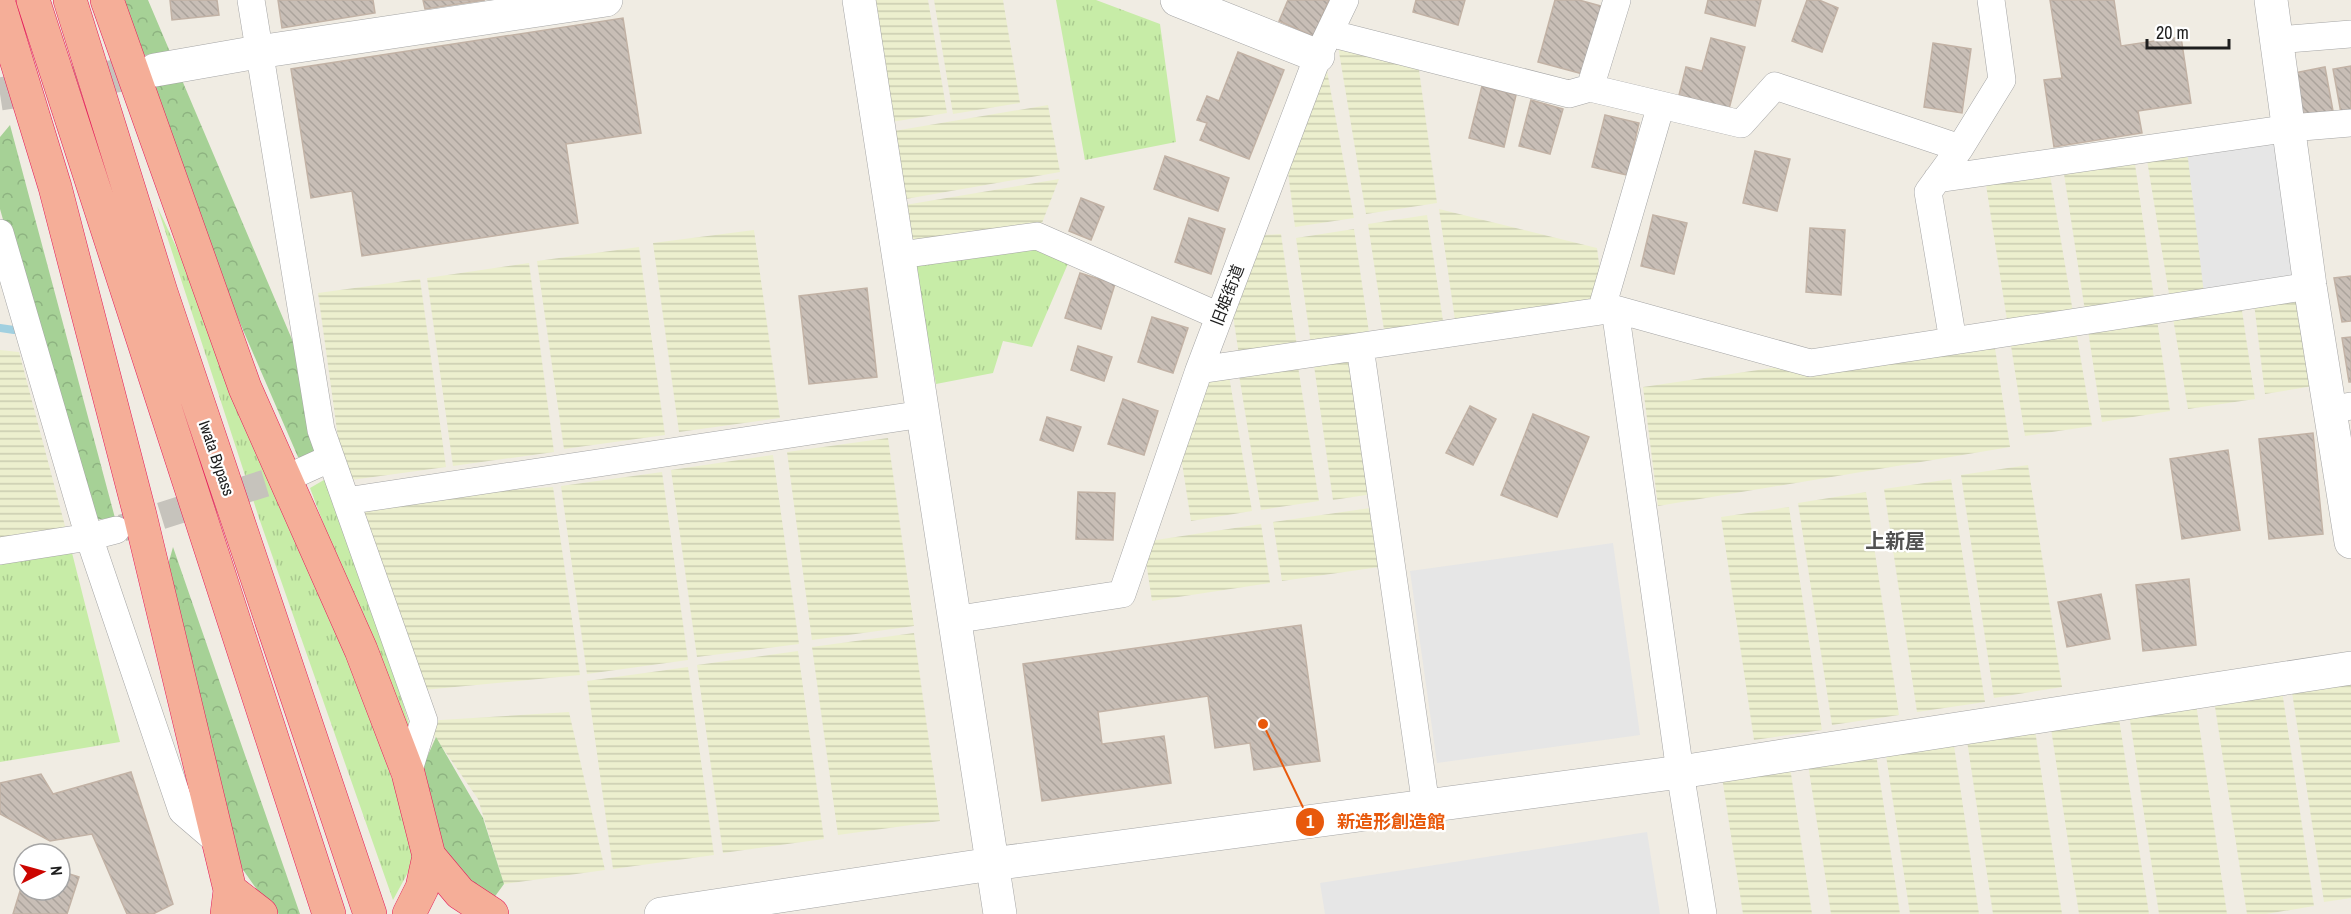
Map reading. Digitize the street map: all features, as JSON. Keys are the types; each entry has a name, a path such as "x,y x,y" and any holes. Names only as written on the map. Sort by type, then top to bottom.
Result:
{"highway":[{"name":"Iwata Bypass","path":"33,0 325,904"},
{"name":"Iwata Bypass","path":"70,0 161,292 365,900"},
{"path":"107,0 245,388 361,650 408,773 429,856 460,893 492,914"},
{"path":"0,7 55,187 137,503 217,841 228,902 261,914"},
{"path":"409,914 422,888 429,856"}],"street":[{"path":"252,0 258,52 321,430 424,721 408,773"},
{"path":"155,70 258,52 606,0"},
{"path":"859,0 1000,914"},
{"path":"1177,0 1323,44 1569,94 1590,88 1741,124 1775,86 1960,148"},
{"name":"旧姫街道","path":"953,620 1122,594 1219,316 1323,44 1345,0"},
{"path":"1590,88 1617,0"},
{"path":"1953,341 1928,192 1960,148 2002,80 1991,0"},
{"path":"2271,0 2310,286 2340,408 2351,542"},
{"path":"2277,40 2351,34"},
{"path":"1661,105 1608,310 1703,914"},
{"path":"1937,179 2290,128 2351,123"},
{"path":"0,233 89,537 182,811 217,841"},
{"path":"900,255 1037,236 1219,316"},
{"path":"1199,370 1608,310 1810,363 2310,286"},
{"path":"1360,346 1426,806"},
{"path":"346,501 923,414"},
{"path":"298,473 331,458"},
{"path":"0,551 89,537 116,530"},
{"path":"661,914 992,864 1680,772 2351,668"}],"green space":[{"path":"107,0 148,0 316,396 331,458 298,457 138,87"},
{"path":"859,0 928,0 947,113 879,124"},
{"path":"934,0 1003,0 1020,103 953,114"},
{"path":"1056,0 1096,0 1160,24 1176,142 1085,160"},
{"path":"1336,34 1417,55 1437,203 1366,214"},
{"path":"1325,60 1354,218 1295,227 1287,164"},
{"path":"1048,105 1060,172 900,200 888,132"},
{"path":"10,125 115,518 89,520 0,209 0,137"},
{"path":"2186,142 2240,297 2255,399 2188,409 2145,148"},
{"path":"2133,150 2170,411 2102,422 2062,161"},
{"path":"2048,163 2092,426 2025,436 1984,172"},
{"path":"1059,179 1037,236 912,254 899,206"},
{"path":"157,206 297,505 418,854 393,900 259,518"},
{"path":"1439,209 1597,248 1604,302 1456,327"},
{"path":"1427,215 1445,334 1386,343 1368,224"},
{"path":"1354,229 1392,491 1333,500 1296,238"},
{"path":"754,230 780,418 679,432 653,243"},
{"path":"1281,234 1298,353 1240,362 1231,302 1249,236"},
{"path":"1037,236 1073,252 1032,347 1003,341 993,373 936,384 912,254"},
{"path":"639,247 665,435 564,449 537,261"},
{"path":"529,263 554,452 453,466 427,278"},
{"path":"420,279 446,467 344,481 318,293"},
{"path":"2310,286 2325,384 2265,394 2253,295"},
{"path":"1993,335 2010,447 1658,506 1643,387"},
{"path":"0,350 19,352 69,541 0,551"},
{"path":"1297,360 1319,501 1261,510 1238,369"},
{"path":"1203,369 1228,370 1252,511 1191,521 1180,450"},
{"path":"888,438 914,626 812,640 787,452"},
{"path":"773,455 799,644 697,657 671,470"},
{"path":"2028,465 2062,687 1994,698 1961,475"},
{"path":"662,472 688,660 587,674 561,486"},
{"path":"336,473 411,731 401,730 310,488"},
{"path":"1951,479 1985,702 1917,712 1884,489"},
{"path":"553,487 580,675 413,691 346,501"},
{"path":"1866,492 1899,715 1832,725 1798,503"},
{"path":"1391,505 1400,564 1282,581 1273,522"},
{"path":"1789,507 1822,730 1754,740 1721,517"},
{"path":"1261,524 1270,583 1152,601 1143,542"},
{"path":"69,541 120,742 0,762 0,551"},
{"path":"173,547 300,914 279,914 270,908 229,850 165,576"},
{"path":"914,633 940,821 838,835 812,647"},
{"path":"798,651 824,839 723,853 697,665"},
{"path":"688,667 714,855 613,869 587,681"},
{"path":"2351,670 2351,898 2324,902 2290,679"},
{"path":"2281,684 2314,906 2266,914 2247,914 2213,694"},
{"path":"2195,697 2227,914 2159,914 2128,707"},
{"path":"569,712 605,870 504,884 478,799 424,721"},
{"path":"2118,712 2149,914 2079,914 2050,722"},
{"path":"2034,723 2062,914 1993,914 1966,734"},
{"path":"436,737 483,818 504,884 485,910 440,868 412,791"},
{"path":"1953,739 1979,914 1910,914 1885,749"},
{"path":"1876,754 1900,914 1831,914 1808,764"},
{"path":"1790,767 1812,914 1743,914 1722,777"}],"shaded area":[{"path":"2290,136 2310,286 2205,302 2186,142"},
{"path":"1613,543 1640,735 1437,763 1410,571"},
{"path":"1647,832 1660,914 1325,914 1320,883"}],"building":[{"path":"170,0 217,0 219,15 172,20"},
{"path":"278,0 373,0 375,13 282,28"},
{"path":"423,0 485,0 425,9"},
{"path":"1288,0 1329,0 1313,36 1279,21"},
{"path":"1416,0 1465,0 1458,25 1413,12"},
{"path":"1555,0 1579,0 1601,6 1583,74 1538,62"},
{"path":"1708,0 1761,0 1755,26 1705,13"},
{"path":"1807,0 1819,0 1838,8 1822,52 1792,41"},
{"path":"2050,0 2114,0 2121,46 2181,37 2191,103 2138,111 2142,133 2054,147 2044,80 2062,78"},
{"path":"623,18 641,133 566,144 578,223 362,256 352,191 311,198 291,69"},
{"path":"1711,38 1745,47 1729,109 1679,95 1686,67 1702,71"},
{"path":"1933,43 1971,49 1962,113 1924,107"},
{"path":"1238,52 1284,70 1249,159 1200,140 1207,123 1197,120 1207,96 1219,101"},
{"path":"2351,66 2351,111 2341,113 2333,69"},
{"path":"2325,67 2333,111 2301,116 2294,73"},
{"path":"1482,86 1516,95 1504,147 1469,138"},
{"path":"1531,100 1563,109 1550,154 1519,146"},
{"path":"1605,115 1639,123 1627,175 1592,167"},
{"path":"1755,151 1790,159 1777,211 1743,203"},
{"path":"1165,156 1229,178 1218,211 1154,189"},
{"path":"1081,198 1104,207 1091,240 1069,231"},
{"path":"1653,215 1687,223 1674,274 1641,266"},
{"path":"1189,218 1225,229 1211,274 1175,262"},
{"path":"1810,228 1845,230 1841,295 1806,292"},
{"path":"1080,273 1115,284 1101,329 1065,318"},
{"path":"2351,276 2351,321 2342,322 2334,278"},
{"path":"867,288 877,377 809,384 799,296"},
{"path":"1152,317 1188,328 1173,373 1138,362"},
{"path":"2351,337 2351,382 2349,382 2342,338"},
{"path":"1078,346 1112,357 1104,381 1071,370"},
{"path":"1123,399 1158,411 1144,455 1108,444"},
{"path":"1470,406 1496,419 1473,465 1446,453"},
{"path":"1533,414 1589,437 1557,517 1501,495"},
{"path":"1047,417 1081,427 1073,451 1040,440"},
{"path":"2313,433 2323,534 2269,539 2259,439"},
{"path":"2228,450 2240,530 2182,539 2170,459"},
{"path":"1078,492 1115,493 1113,540 1076,539"},
{"path":"2189,579 2196,645 2143,651 2136,585"},
{"path":"2101,594 2110,639 2067,647 2058,602"},
{"path":"1301,625 1320,761 1254,770 1250,743 1215,748 1208,696 1098,712 1102,744 1164,736 1171,783 1042,801 1023,664"},
{"path":"131,772 173,904 153,914 127,914 92,834 50,841 0,814 0,783 41,774 53,794"},
{"path":"72,875 79,877 72,899"},
{"path":"17,902 71,902 67,914 13,914"}],"waterway":[{"path":"0,328 14,330"}],"tunnel":[{"path":"0,94 155,70"},
{"path":"122,528 298,473"}],"place":[{"name":"新造形創造館","path":"1263,724"}],"district":[{"name":"上新屋","path":"1895,540"}]}
